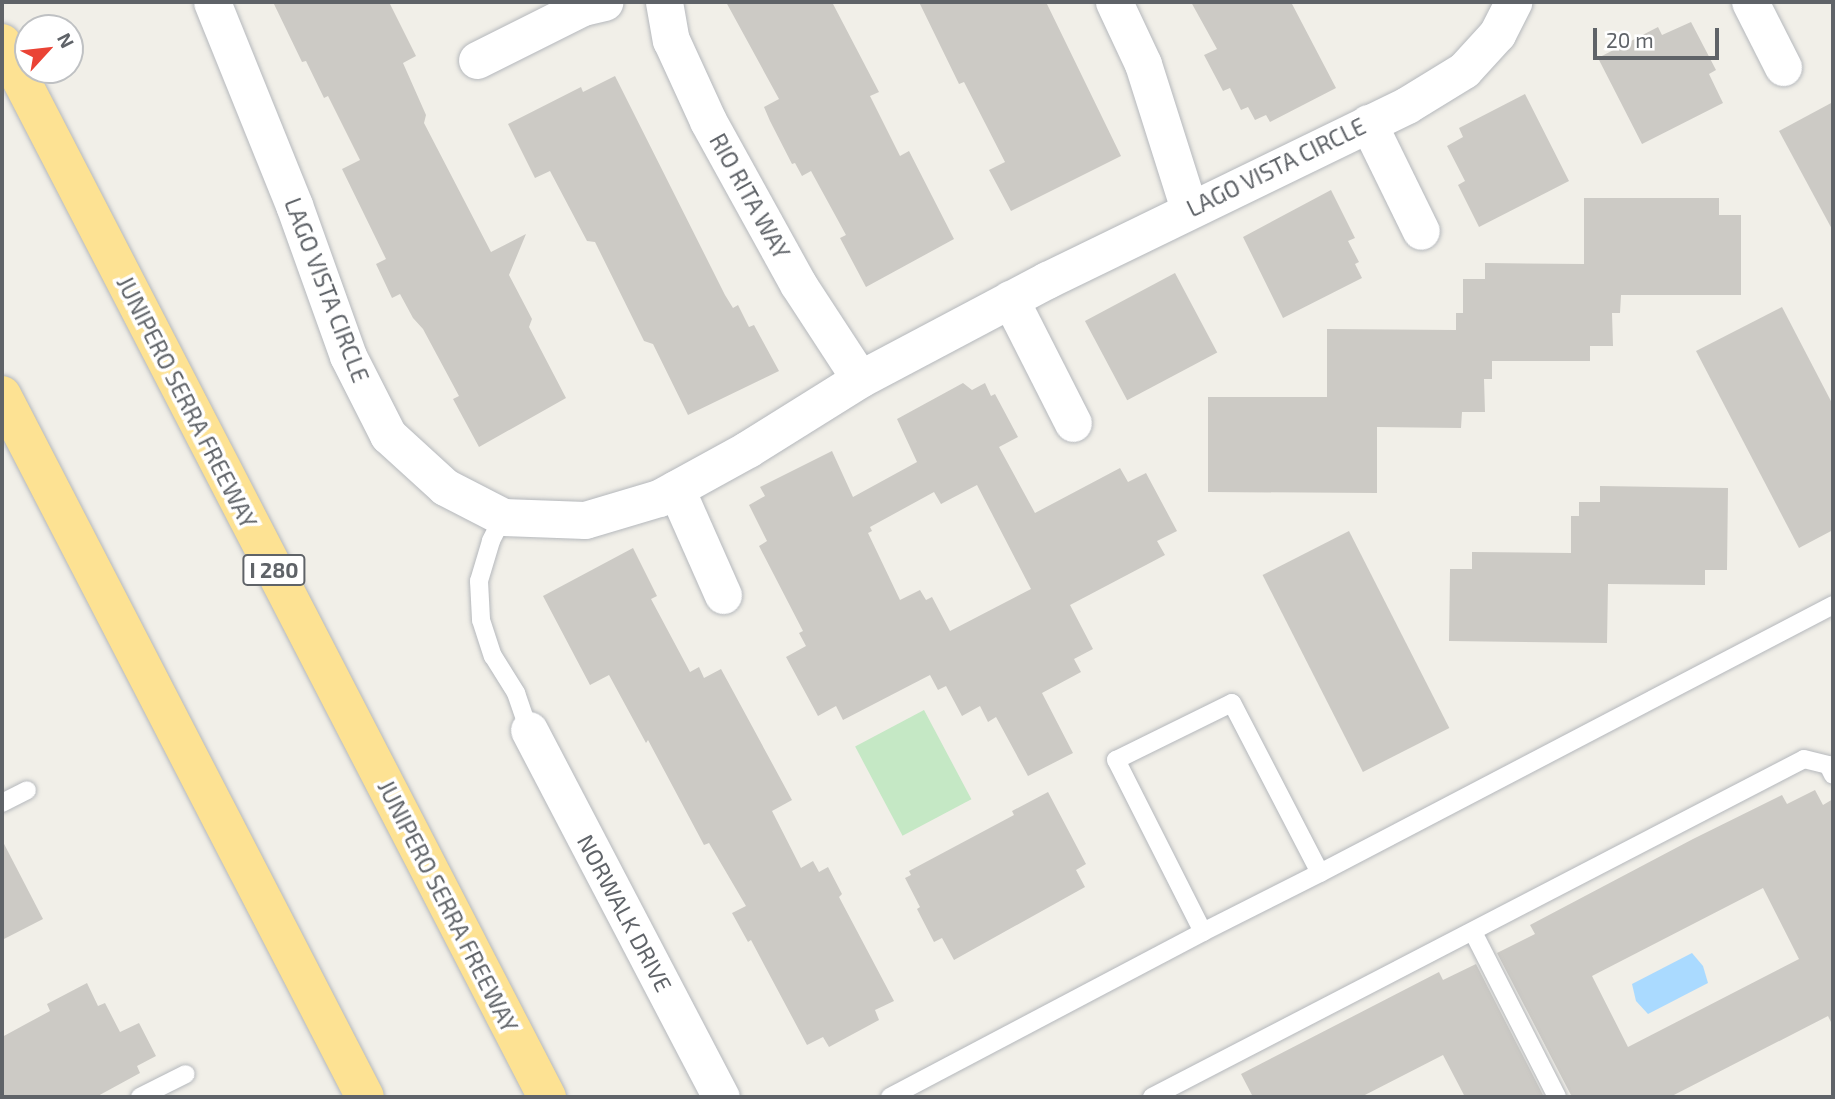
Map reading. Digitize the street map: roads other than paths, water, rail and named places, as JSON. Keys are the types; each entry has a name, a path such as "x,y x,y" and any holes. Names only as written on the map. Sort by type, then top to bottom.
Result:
{"highway":[{"name":"JUNIPERO SERRA FREEWAY","path":"2,43 547,1097"},
{"path":"2,395 365,1097"}],"street":[{"name":"LAGO VISTA CIRCLE","path":"212,2 294,205 348,356 388,435 444,487 503,517 585,520 659,498 860,379 1010,299 1189,209 1407,105 1464,70 1497,34 1513,2"},
{"path":"478,60 583,7 604,2"},
{"name":"RIO RITA WAY","path":"664,2 671,40 708,121 797,284 860,379"},
{"path":"1114,2 1143,64 1189,209"},
{"path":"1749,2 1783,67"},
{"path":"1368,123 1422,231"},
{"path":"1010,299 1073,423"},
{"path":"676,489 723,596"},
{"name":"NORWALK DRIVE","path":"529,730 721,1097"}],"lane":[{"path":"503,517 491,541 479,581 481,620 493,656 516,693 529,730"},
{"path":"890,1097 1833,605"},
{"path":"1203,932 1116,760 1232,703 1320,873"},
{"path":"1153,1097 1804,759 1828,765 1833,775"},
{"path":"2,803 27,790"},
{"path":"1473,932 1557,1097"},
{"path":"140,1097 186,1074"}],"water":[{"path":"1692,953 1703,966 1708,983 1648,1014 1636,1001 1632,984"}]}
